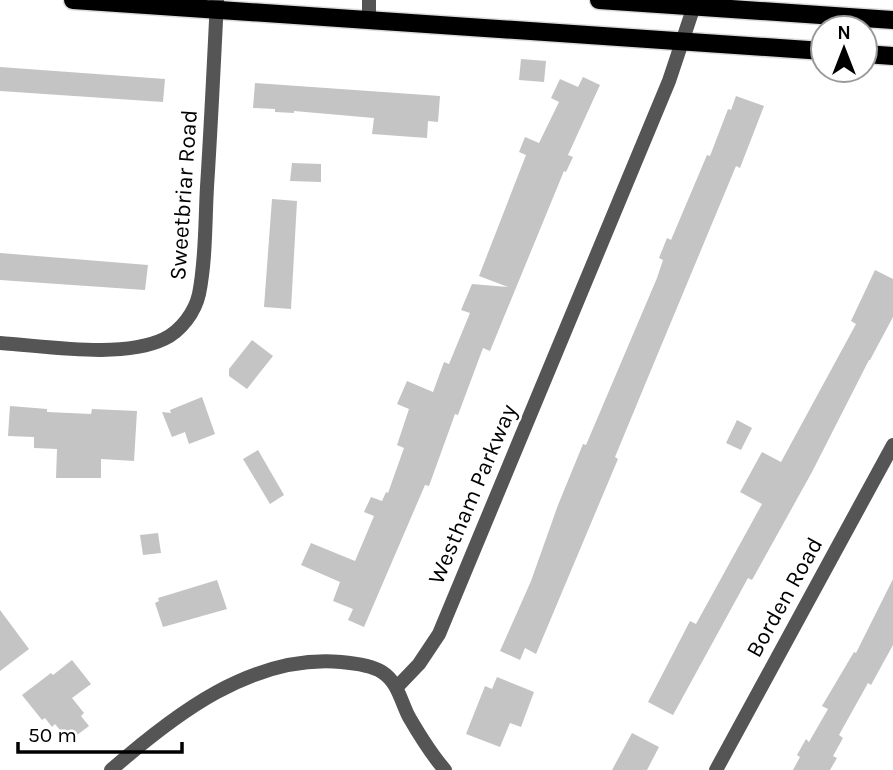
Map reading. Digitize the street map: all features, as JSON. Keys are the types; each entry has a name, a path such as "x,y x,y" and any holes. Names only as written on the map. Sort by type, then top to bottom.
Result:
{"main road":[{"path":"73,0 217,5 369,22 809,50"},
{"path":"599,0 694,3 893,20"}],"street":[{"path":"369,0 369,22"},
{"name":"Westham Parkway","path":"397,687 419,664 439,634 669,80 694,3"},
{"name":"Sweetbriar Road","path":"0,343 135,349 167,338 179,330 192,311 198,295 204,240 217,5"},
{"name":"Borden Road","path":"716,770 893,445"},
{"path":"111,770 139,745 204,699 231,685 296,662 330,661 382,672 397,687 408,714 431,754 445,770"}],"building":[{"path":"521,59 546,61 544,82 519,80"},
{"path":"0,67 165,79 163,102 0,91"},
{"path":"583,77 600,85 568,155 573,157 566,172 564,171 490,351 483,348 429,486 425,485 364,627 348,620 353,609 333,601 340,582 301,565 311,543 355,561 374,516 364,512 371,497 382,501 386,492 388,493 404,448 397,445 409,409 397,404 407,381 433,392 444,362 449,364 470,313 461,310 472,284 508,287 479,276 526,155 519,152 525,137 539,143 559,102 551,98 560,79 578,87"},
{"path":"255,83 440,96 438,122 428,121 427,138 372,134 374,118 294,111 275,112 275,109 253,108"},
{"path":"736,96 764,106 740,168 736,166 644,387 615,457 618,459 536,654 525,648 520,660 500,651 531,581 583,444 586,445 657,278 663,260 659,258 667,238 671,240 707,155 710,156 728,109 731,110"},
{"path":"292,163 321,164 321,182 290,181"},
{"path":"272,199 297,201 291,309 264,307"},
{"path":"0,253 148,265 145,290 0,280"},
{"path":"875,270 893,279 893,317 812,472 752,580 748,578 673,715 648,702 690,621 696,624 762,504 740,492 762,452 781,462 856,324 851,321"},
{"path":"252,340 273,356 247,389 229,376 229,369"},
{"path":"202,397 215,434 189,444 185,432 172,437 162,412 171,413 170,410"},
{"path":"10,406 47,409 47,412 91,414 92,409 137,411 134,461 101,459 101,478 56,478 57,449 34,448 34,437 8,436"},
{"path":"737,420 752,428 741,450 726,443"},
{"path":"258,450 284,495 270,504 243,459"},
{"path":"158,533 161,553 143,555 140,535"},
{"path":"893,579 893,645 839,735 843,738 833,756 837,758 830,770 793,770 800,757 797,755 806,739 809,742 828,709 822,706 854,652 856,653"},
{"path":"217,580 227,609 163,627 155,603 159,601 158,598"},
{"path":"0,610 29,649 0,671"},
{"path":"72,660 91,684 72,698 84,713 81,716 89,726 69,741 55,724 52,727 45,718 42,720 22,695"},
{"path":"497,677 534,692 521,727 510,723 500,747 466,734 485,686 492,689"},
{"path":"632,733 659,747 647,770 612,770"}]}
